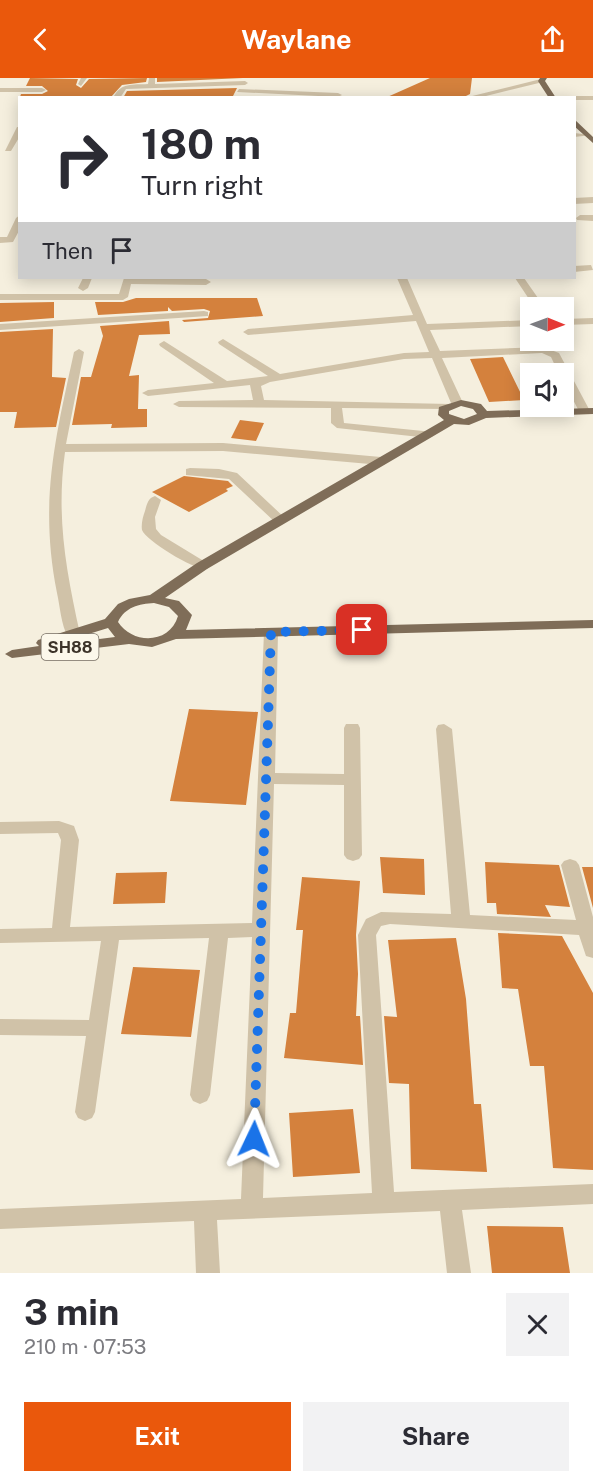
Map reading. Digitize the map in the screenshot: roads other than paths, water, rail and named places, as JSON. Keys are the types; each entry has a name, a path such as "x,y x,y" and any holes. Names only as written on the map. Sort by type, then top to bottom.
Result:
{"main road":[{"path":"542,80 552,96"},
{"path":"576,123 588,132"},
{"path":"483,415 476,406 452,404 443,409 444,415 452,420 471,421 483,415 589,411"},
{"path":"154,599 202,566 452,420"},
{"path":"175,635 185,622 185,615 174,604 154,599 142,600 120,608 111,622 115,632 127,640 152,642 175,635 593,624"},
{"name":"SH88","path":"6,655 111,622"},
{"name":"SH88","path":"6,655 127,640"}],"street":[{"path":"117,96 125,87 151,82 246,80"},
{"path":"236,94 246,80"},
{"path":"488,95 542,80"},
{"path":"0,90 41,92"},
{"path":"236,94 338,95"},
{"path":"576,98 593,98"},
{"path":"4,149 18,132"},
{"path":"576,201 593,200"},
{"path":"580,218 593,218"},
{"path":"0,240 10,240 17,228"},
{"path":"576,269 591,268"},
{"path":"83,288 87,279"},
{"path":"0,297 123,297 128,279 206,282"},
{"path":"179,404 452,404 435,353 402,279"},
{"path":"521,279 533,297"},
{"path":"0,327 204,315"},
{"path":"574,322 593,321"},
{"path":"248,332 422,322 520,323"},
{"path":"223,342 278,377"},
{"path":"164,344 225,386"},
{"path":"148,393 259,381 392,357 435,353 550,351 555,354 589,411"},
{"path":"73,634 59,565 54,503 60,448 79,352"},
{"path":"259,381 255,384 259,403"},
{"path":"336,404 338,423 341,426 429,434"},
{"path":"60,448 223,447 381,461"},
{"path":"190,472 233,476 281,520"},
{"path":"155,500 149,517 149,530 156,538 202,566"},
{"path":"252,1208 271,632"},
{"path":"352,728 353,855"},
{"path":"444,729 461,920"},
{"path":"266,778 353,780"},
{"path":"0,828 59,827 68,830 70,840 60,935"},
{"path":"570,865 593,951"},
{"path":"384,1203 367,935 370,925 378,918 461,920 587,928"},
{"path":"0,936 261,930"},
{"path":"200,1095 219,932"},
{"path":"85,1112 111,934"},
{"path":"0,1027 97,1028"},
{"path":"0,1220 593,1194"},
{"path":"450,1200 459,1273"},
{"path":"206,1210 208,1273"}]}
